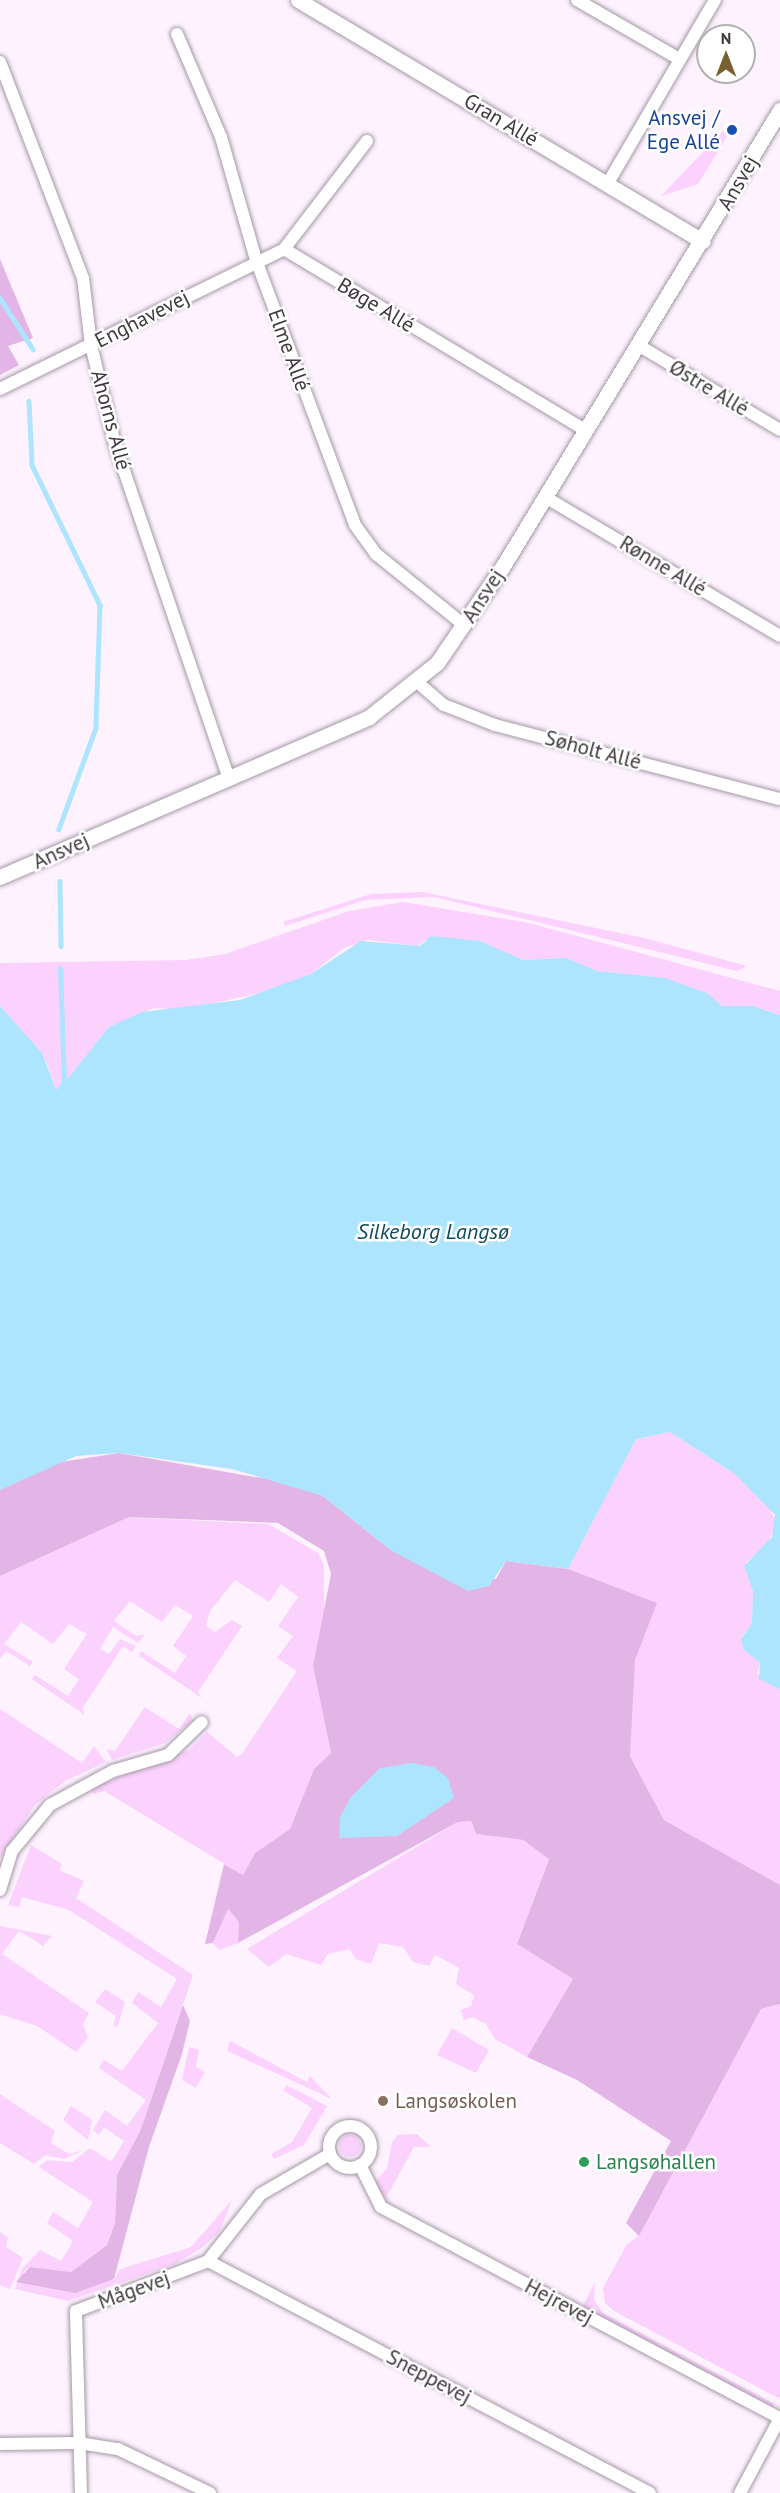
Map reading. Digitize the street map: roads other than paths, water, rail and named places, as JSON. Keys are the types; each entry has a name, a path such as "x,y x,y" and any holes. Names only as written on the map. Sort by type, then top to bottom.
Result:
{"street":[{"name":"Gran Allé","path":"298,0 703,241"},
{"path":"577,0 679,59"},
{"path":"608,183 715,0"},
{"name":"Elme Allé","path":"177,34 221,137 256,260 355,525 376,554 464,625"},
{"name":"Ahorns Allé","path":"0,62 83,278 91,345 115,444 228,776"},
{"name":"Ansvej","path":"0,877 228,776 369,717 416,681 464,625 703,241 780,110"},
{"path":"284,249 367,141"},
{"name":"Enghavevej","path":"0,388 91,345 256,260 284,249"},
{"name":"Bøge Allé","path":"284,249 585,430"},
{"name":"Østre Allé","path":"638,345 780,430"},
{"name":"Rønne Allé","path":"545,497 780,636"},
{"name":"Søholt Allé","path":"416,681 444,705 495,725 780,799"},
{"path":"0,1890 12,1851 50,1805 113,1771 168,1755 202,1722"},
{"path":"208,2260 261,2194 330,2154 334,2133 354,2127 370,2144 360,2165 345,2167 330,2154"},
{"name":"Hejrevej","path":"360,2165 381,2207 780,2418 740,2493"},
{"name":"Mågevej","path":"81,2493 76,2311 208,2260"},
{"name":"Sneppevej","path":"208,2260 650,2493"},
{"path":"0,2444 79,2443 152,2461 210,2493"}],"water":[{"name":"Silkeborg Langsø","path":"431,936 480,941 523,960 566,958 597,971 665,978 707,993 722,1006 752,1006 780,1015 780,1689 759,1679 760,1663 743,1649 741,1639 752,1623 753,1591 744,1566 772,1537 775,1515 735,1474 670,1432 636,1439 568,1569 506,1561 489,1586 468,1591 392,1551 323,1496 232,1469 119,1453 76,1456 0,1490 0,1006 42,1053 57,1092 109,1027 142,1012 240,1000 311,974 361,941 420,946"},
{"path":"412,1763 434,1767 448,1778 454,1798 397,1836 339,1838 340,1817 351,1797 380,1768"}],"waterway":[{"path":"0,298 33,349"},
{"path":"29,401 32,465 100,605 96,728 59,829"},
{"path":"60,881 61,946"},
{"path":"57,1092 64,1083 60,969"}],"place":[{"name":"Ansvej / Ege Allé","path":"732,130"},
{"name":"Langsøskolen","path":"383,2101"},
{"name":"Langsøhallen","path":"584,2162"}]}
